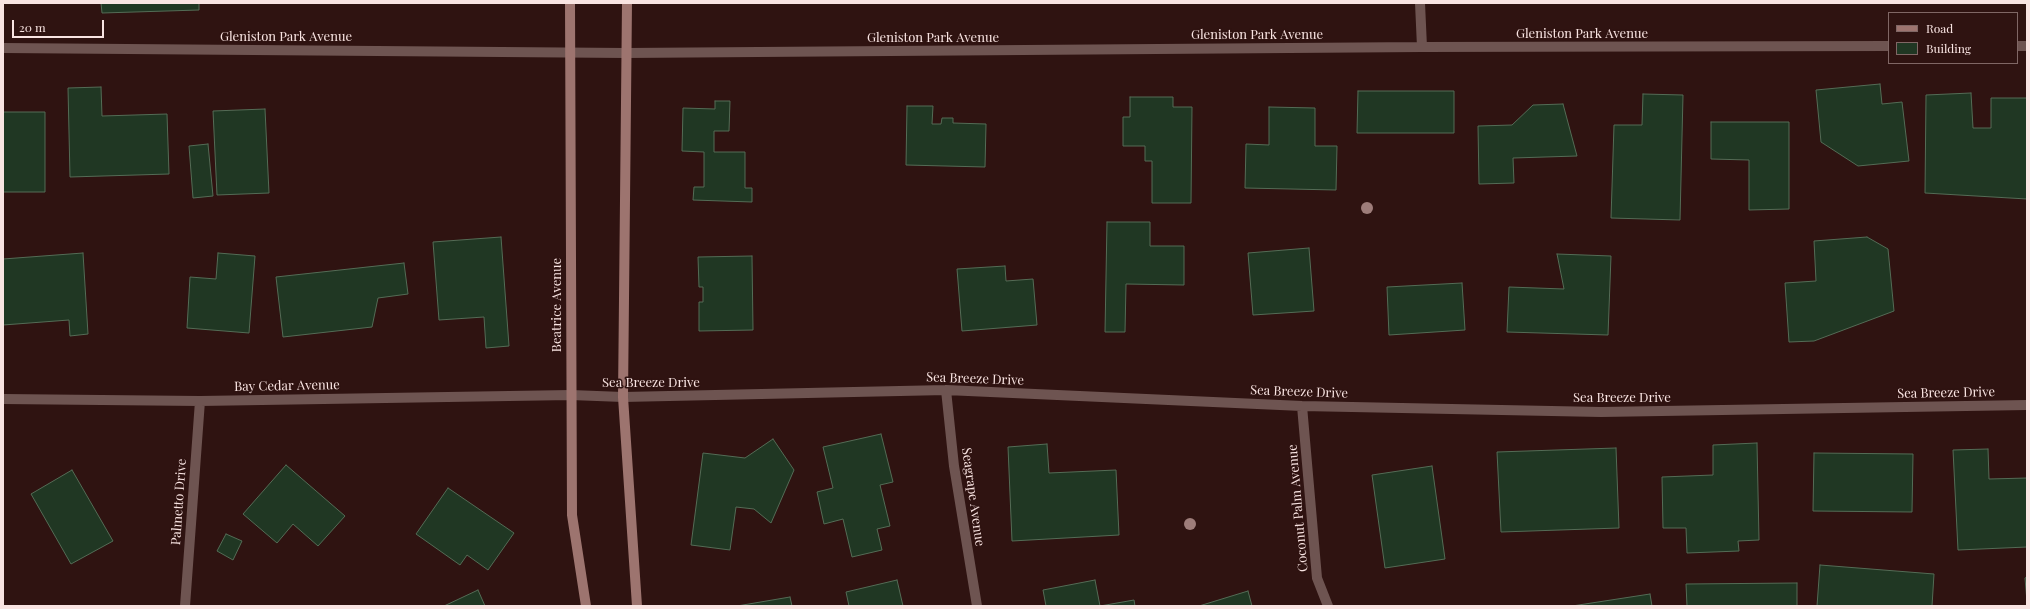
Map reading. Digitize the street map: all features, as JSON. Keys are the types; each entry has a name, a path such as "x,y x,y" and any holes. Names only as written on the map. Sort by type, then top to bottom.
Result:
{"main road":[{"name":"Beatrice Avenue","path":"570,3 570,395 572,515 586,606"},
{"path":"627,3 623,397 637,606"}],"street":[{"path":"1420,3 1422,47"},
{"name":"Gleniston Park Avenue","path":"3,48 626,53 1422,47 1888,46"},
{"name":"Sea Breeze Drive","path":"570,395 623,397 946,390 1302,406 1601,412 2027,405"},
{"name":"Seagrape Avenue","path":"946,390 954,466 977,606"},
{"name":"Bay Cedar Avenue","path":"3,399 200,401 570,395"},
{"name":"Palmetto Drive","path":"185,606 200,401"},
{"name":"Coconut Palm Avenue","path":"1302,406 1317,578 1328,606"}],"building":[{"path":"101,3 199,3 199,10 102,13"},
{"path":"1880,84 1882,104 1902,102 1909,161 1858,166 1821,142 1816,90"},
{"path":"101,87 102,116 167,114 169,174 70,177 68,88"},
{"path":"1358,91 1454,91 1454,133 1357,133"},
{"path":"1971,93 1973,128 1991,128 1991,98 2027,98 2027,199 1925,193 1926,95"},
{"path":"1643,94 1683,95 1680,220 1611,218 1614,125 1642,125"},
{"path":"1130,97 1173,97 1173,107 1192,107 1191,203 1152,203 1152,161 1145,161 1145,146 1123,146 1123,117 1130,117"},
{"path":"715,101 730,101 729,131 714,131 714,152 745,152 745,188 752,188 752,202 693,200 694,187 704,187 704,152 682,151 683,108 715,109"},
{"path":"1563,104 1577,156 1513,158 1514,183 1479,184 1478,126 1512,125 1533,105"},
{"path":"907,106 933,106 932,124 941,124 942,118 953,118 953,123 986,124 985,167 906,165"},
{"path":"1269,107 1315,108 1315,146 1337,146 1336,190 1245,188 1246,144 1269,145"},
{"path":"265,109 269,193 217,195 213,111"},
{"path":"3,112 45,112 45,192 3,192"},
{"path":"1711,122 1789,122 1789,209 1749,210 1749,160 1711,159"},
{"path":"208,144 213,196 193,198 189,146"},
{"path":"1107,222 1150,222 1150,246 1184,246 1184,285 1126,284 1125,332 1105,332"},
{"path":"501,237 509,346 486,348 484,317 439,320 433,242"},
{"path":"1867,237 1888,249 1894,311 1814,341 1789,342 1785,283 1816,281 1814,241"},
{"path":"1309,248 1314,311 1253,315 1248,253"},
{"path":"83,253 88,334 70,336 69,320 3,325 3,259"},
{"path":"218,253 255,256 249,333 187,328 190,277 216,279"},
{"path":"1557,254 1611,256 1608,335 1507,332 1509,287 1564,289"},
{"path":"752,256 753,330 699,331 699,302 703,302 703,287 699,287 698,257"},
{"path":"404,263 408,294 378,298 372,327 283,337 276,277"},
{"path":"1005,266 1006,281 1033,279 1037,325 962,331 957,269"},
{"path":"1462,283 1465,330 1389,335 1387,287"},
{"path":"881,434 893,482 880,485 890,526 877,529 882,550 852,557 843,519 824,524 817,492 833,488 823,447"},
{"path":"773,439 794,470 771,523 754,509 736,507 730,550 691,545 703,453 745,458"},
{"path":"1757,443 1759,540 1738,541 1739,551 1687,553 1686,528 1663,528 1662,477 1713,475 1713,445"},
{"path":"1047,444 1049,473 1116,470 1119,535 1012,541 1008,447"},
{"path":"1616,448 1619,528 1501,532 1497,452"},
{"path":"1988,449 1989,479 2027,478 2027,547 1958,550 1953,450"},
{"path":"1814,453 1913,454 1912,512 1813,511"},
{"path":"286,465 345,516 318,546 293,524 277,543 243,514"},
{"path":"1432,466 1445,559 1385,568 1372,475"},
{"path":"72,470 113,541 71,564 31,494"},
{"path":"448,488 514,533 488,570 467,555 460,565 416,534"},
{"path":"226,534 242,541 233,560 217,551"},
{"path":"1820,565 1934,574 1932,606 1817,606"},
{"path":"2027,577 2027,602 2025,578"},
{"path":"897,580 903,606 849,606 846,592"},
{"path":"1095,580 1100,606 1046,606 1043,590"},
{"path":"1797,583 1797,606 1687,606 1686,584"},
{"path":"478,590 485,606 444,606"},
{"path":"1248,591 1252,606 1199,606"},
{"path":"1650,594 1652,606 1572,606"},
{"path":"790,597 792,606 737,606"},
{"path":"1134,600 1135,606 1100,606"}]}
